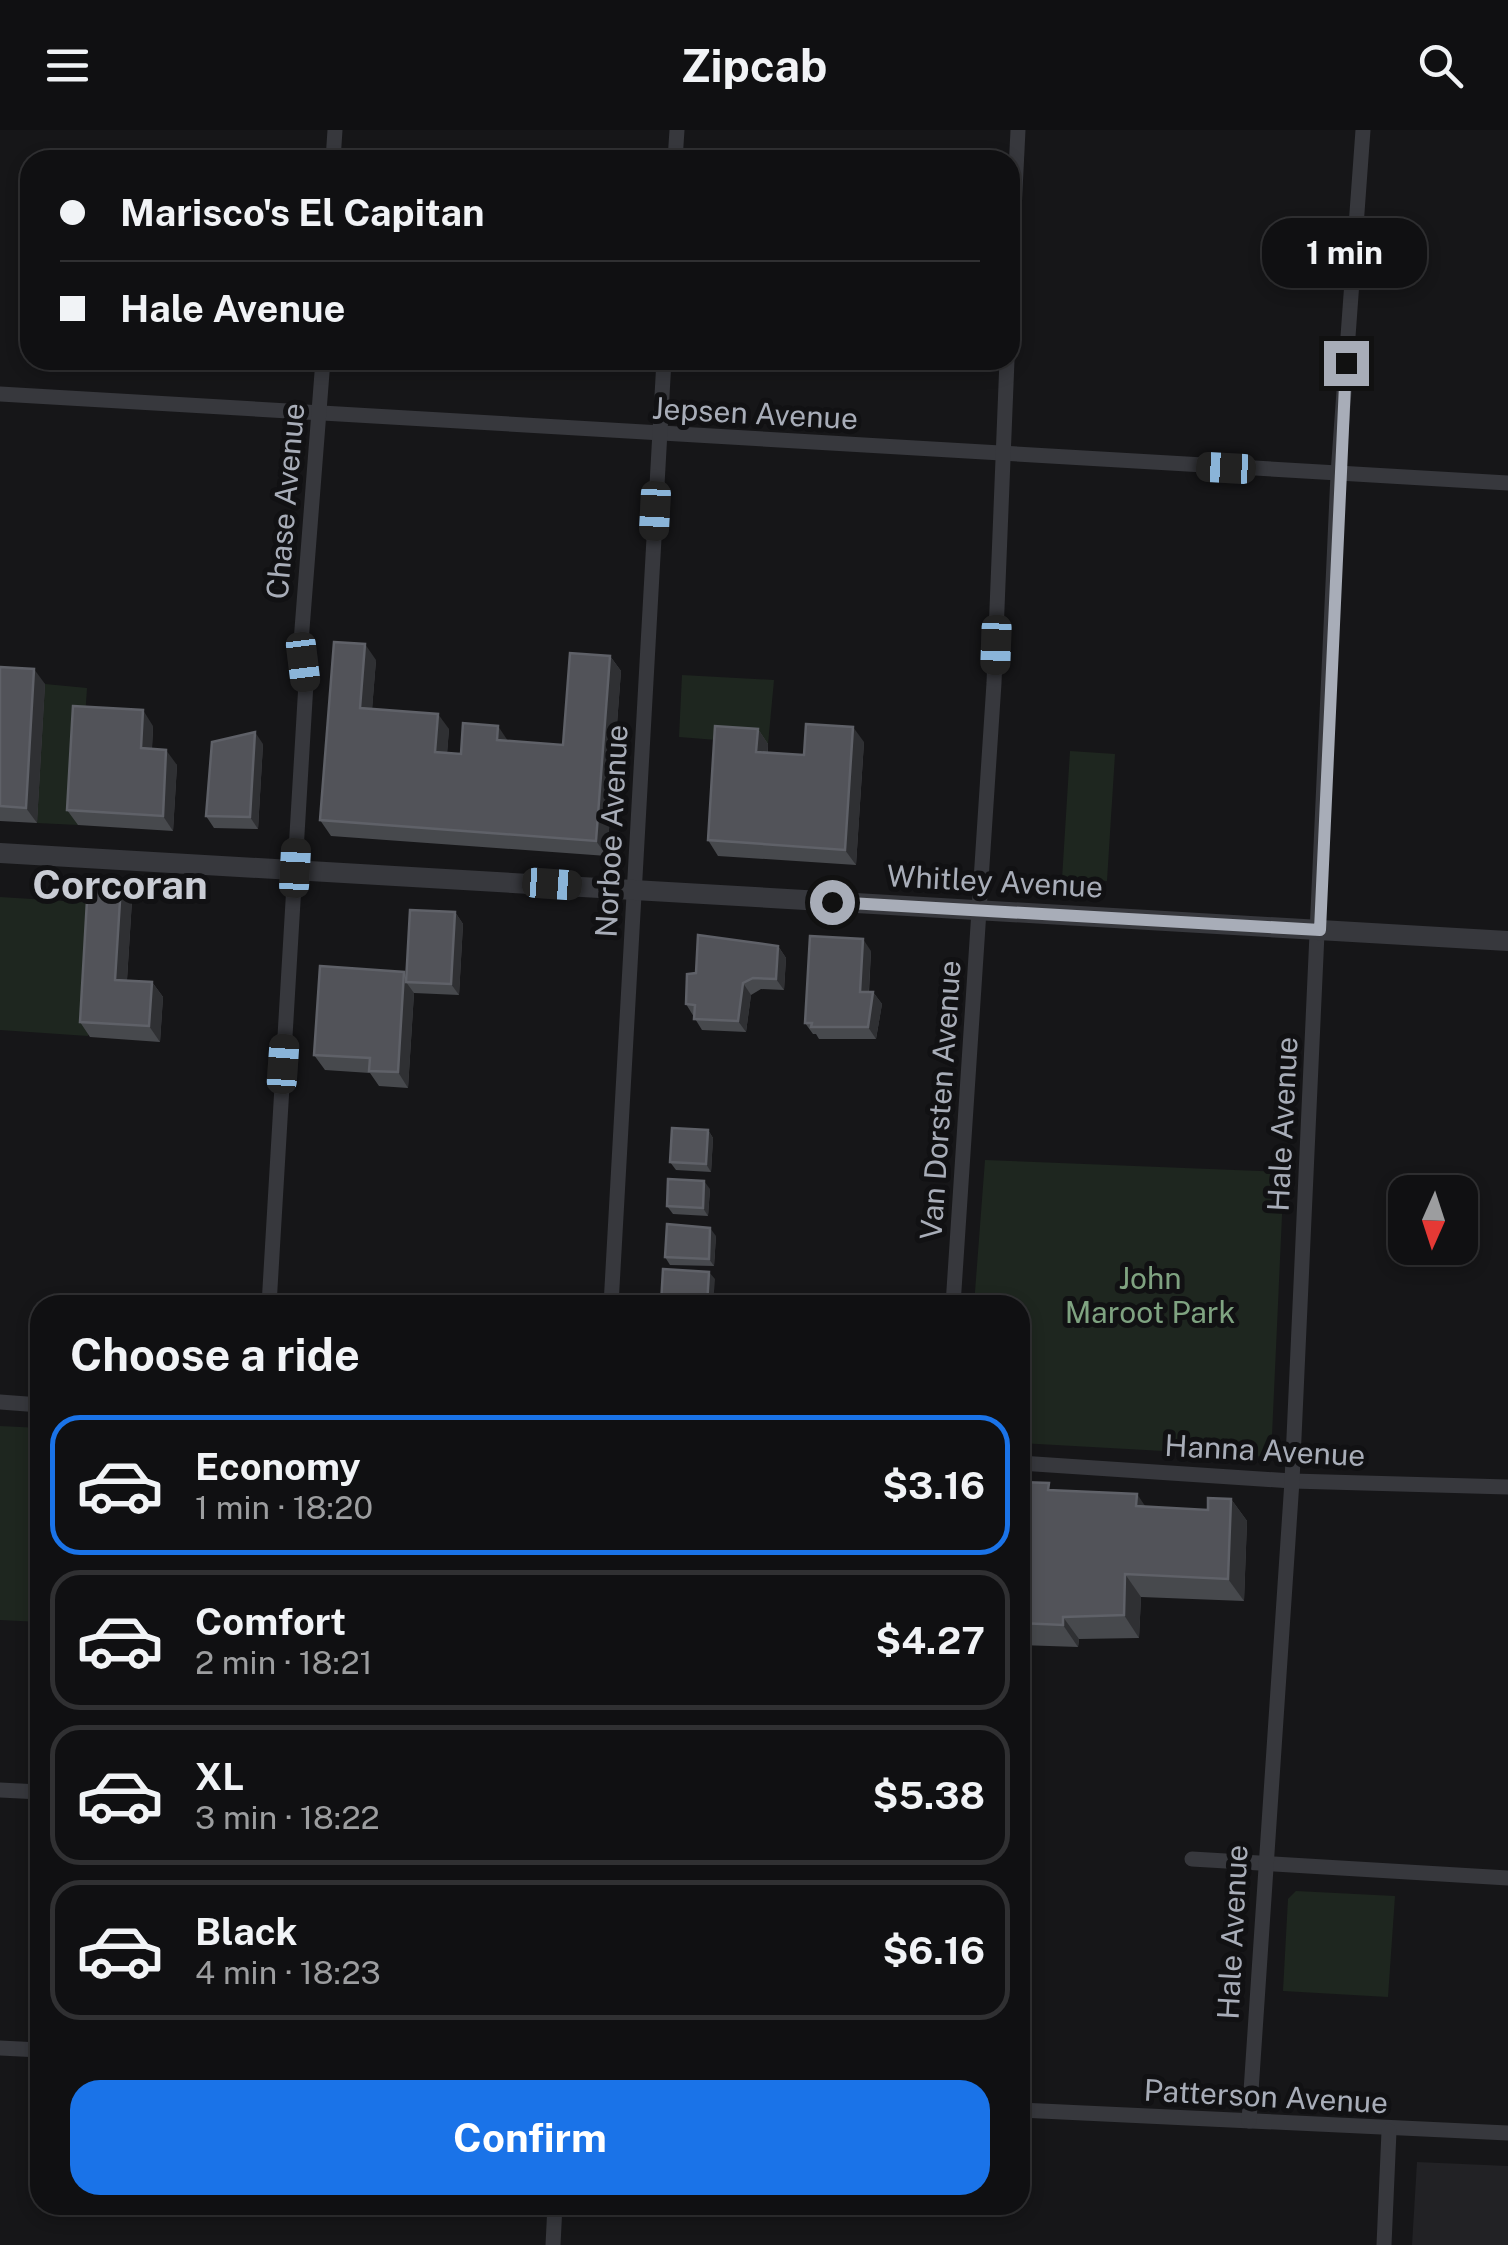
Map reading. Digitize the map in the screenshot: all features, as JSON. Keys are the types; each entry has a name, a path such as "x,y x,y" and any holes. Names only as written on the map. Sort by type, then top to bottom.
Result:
{"street":[{"name":"Hale Avenue","path":"1248,2121 1262,1864 1292,1481 1338,474 1362,130"},
{"name":"Chase Avenue","path":"270,1295 306,683 301,642 323,370"},
{"name":"Norboe Avenue","path":"611,1295 637,890 663,370"},
{"name":"Van Dorsten Avenue","path":"953,1295 981,911 1006,370"},
{"name":"Jepsen Avenue","path":"0,394 321,411 660,436 1508,483"},
{"name":"Whitley Avenue","path":"0,852 1508,940"},
{"path":"0,1402 30,1404"},
{"name":"Hanna Avenue","path":"1030,1464 1292,1481 1508,1487"},
{"path":"0,1790 30,1792"},
{"path":"1192,1859 1508,1878"},
{"path":"0,2048 30,2050"},
{"name":"Patterson Avenue","path":"1030,2110 1508,2134"},
{"path":"1384,2245 1389,2131"},
{"path":"553,2245 554,2215"}],"shaded area":[{"path":"1417,2162 1508,2166 1508,2245 1412,2245"}],"green space":[{"path":"682,675 774,680 768,744 679,737"},
{"path":"45,684 87,688 78,825 37,823"},
{"path":"1070,751 1115,754 1107,881 1062,879"},
{"path":"0,897 96,903 88,1036 0,1030"},
{"name":"John Maroot Park","path":"985,1160 1284,1172 1271,1457 1030,1444 1030,1295 975,1295"},
{"path":"0,1426 30,1428 30,1622 0,1620"},
{"path":"1296,1891 1395,1896 1388,1997 1283,1991 1288,1899"}],"building":[{"path":"334,642 365,644 360,708 438,714 435,752 461,754 463,723 498,726 497,740 563,745 570,653 610,656 596,841 320,820"},
{"path":"0,667 34,669 26,808 0,806"},
{"path":"73,706 143,710 141,748 166,750 163,816 67,810"},
{"path":"806,724 853,727 845,850 708,840 715,726 758,729 756,752 804,755"},
{"path":"255,732 250,817 206,816 212,742"},
{"path":"88,883 121,885 115,980 152,982 149,1026 80,1022"},
{"path":"410,910 455,912 451,984 406,982"},
{"path":"698,935 778,946 776,979 753,978 743,983 738,1021 694,1019 695,1005 686,1004 687,974 696,973"},
{"path":"810,936 863,939 860,992 873,992 868,1027 811,1027 812,1023 805,1023"},
{"path":"320,966 404,972 398,1072 369,1071 370,1058 314,1055"},
{"path":"672,1128 708,1130 706,1164 670,1162"},
{"path":"668,1179 704,1181 703,1208 667,1206"},
{"path":"667,1224 710,1228 709,1259 665,1257"},
{"path":"663,1269 709,1272 708,1295 662,1295"},
{"path":"1030,1482 1049,1483 1048,1490 1137,1494 1136,1506 1208,1510 1208,1498 1231,1499 1228,1579 1125,1574 1124,1615 1063,1617 1063,1625 1030,1623"}],"district":[{"name":"Corcoran","path":"120,884"}],"route":[{"path":"832,902 1320,930 1346,363"}]}
